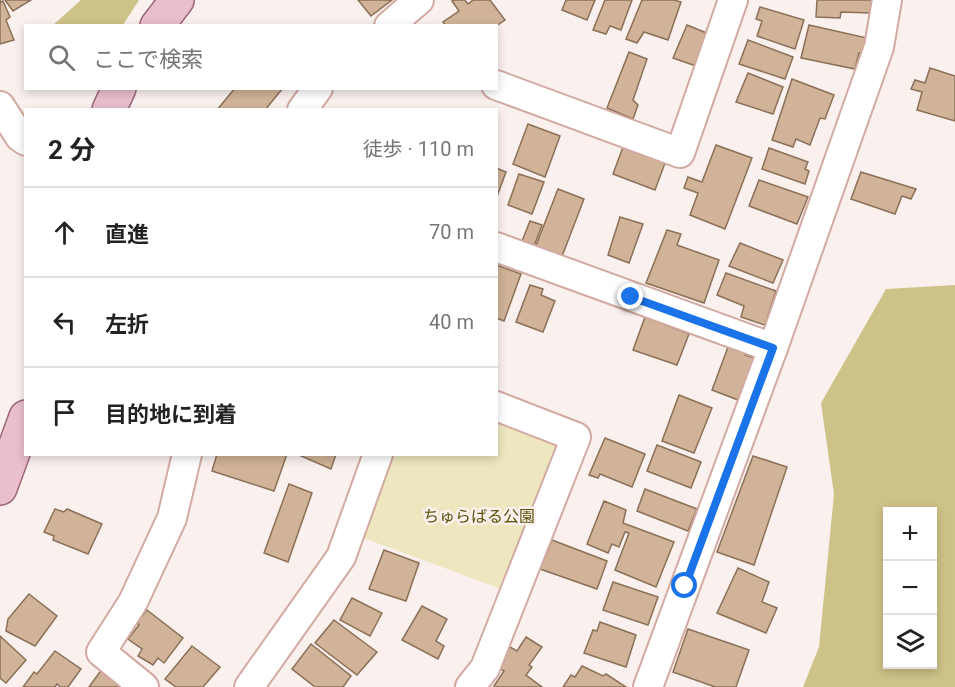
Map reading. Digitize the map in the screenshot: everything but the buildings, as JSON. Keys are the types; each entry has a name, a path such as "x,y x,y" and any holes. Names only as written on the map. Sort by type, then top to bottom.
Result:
{"main road":[{"path":"159,24 177,0"},
{"path":"0,488 24,422"}],"street":[{"path":"391,24 419,0"},
{"path":"648,687 773,348 879,47 887,0"},
{"path":"498,87 680,153 724,3"},
{"path":"303,108 317,90"},
{"path":"0,106 24,140"},
{"path":"498,249 773,348"},
{"path":"471,687 485,669 576,437 498,407"},
{"path":"144,687 101,652 133,602 172,519 187,456"},
{"path":"249,687 341,557 377,456"}],"green space":[{"name":"ちゅらばる公園","path":"498,406 576,437 515,594 350,533 378,456 498,456"}],"shaded area":[{"path":"81,0 139,0 124,24 54,24"},
{"path":"955,285 955,687 803,687 819,647 834,494 821,403 886,289"}],"route":[{"path":"631,297 773,348 685,586"}]}
